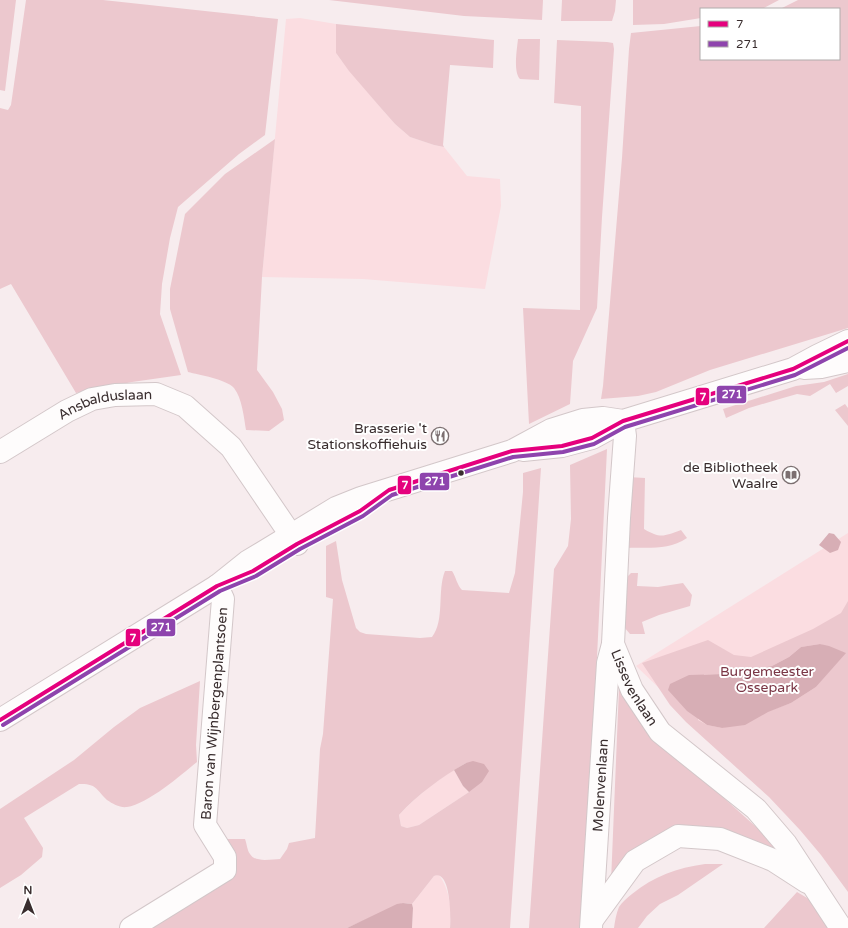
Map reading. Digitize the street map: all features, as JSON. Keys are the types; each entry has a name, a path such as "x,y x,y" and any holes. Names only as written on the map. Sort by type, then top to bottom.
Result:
{"street":[{"path":"0,720 217,586 246,562 294,539 336,508 361,498 512,451 551,430 583,420 603,418 623,421 793,369 848,342"},
{"path":"793,369 821,367 848,360"},
{"name":"Ansbalduslaan","path":"0,452 67,411 92,399 115,395 156,394 185,406 232,447 294,539"},
{"name":"Lissevenlaan","path":"623,421 625,436 619,518 613,644 632,690 660,732 756,809 786,844 841,928"},
{"name":"Baron van Wijnbergenplantsoen","path":"131,928 224,870 225,857 205,825 223,598 217,586"},
{"name":"Molenvenlaan","path":"591,924 608,663 613,644"},
{"name":"Lissevenlaan","path":"591,924 634,861 678,836 720,839 773,860 814,887"}],"green space":[{"path":"300,18 336,24 336,53 380,107 395,124 410,137 444,147 467,176 500,179 501,206 485,289 363,279 262,277 286,19"},
{"name":"Burgemeester Ossepark","path":"848,533 848,848 835,856 636,666"},
{"path":"454,770 463,786 469,792 419,825 407,828 401,826 399,815 425,791"},
{"path":"439,875 443,881 448,894 451,914 450,928 412,928 412,904 434,876"}],"shaded area":[{"path":"0,0 16,0 5,91 0,90"},
{"path":"26,0 103,0 278,19 265,135 239,154 178,207 170,238 162,284 160,314 181,375 132,382 76,393 11,284 0,289 0,108 8,110 11,105"},
{"path":"329,0 543,0 542,20 464,16"},
{"path":"562,0 616,0 612,21 561,21"},
{"path":"633,0 779,0 764,8 700,8 700,18 664,24 633,25"},
{"path":"798,0 848,0 848,328 710,370 656,392 638,396 601,399 622,158 631,33 700,26 700,60 840,60 840,8 782,8"},
{"path":"336,24 494,40 493,68 450,65 444,147 410,137 395,124 380,107 349,71 336,53"},
{"path":"518,39 540,39 539,80 520,79 518,76 516,60"},
{"path":"557,40 607,42 613,43 614,49 597,308 573,361 570,404 529,424 523,308 580,310 581,106 554,103"},
{"path":"275,139 262,277 257,370 273,392 282,409 284,420 269,431 246,430 241,403 234,388 225,382 188,372 170,309 170,289 185,214 225,174"},
{"path":"848,374 848,386 836,393 830,384 810,396 797,394 749,408 726,418 723,409 796,386 824,382"},
{"path":"845,404 848,408 848,426 835,410"},
{"path":"607,449 584,928 529,928 554,569 568,546 571,519 570,465"},
{"path":"541,468 510,928 450,928 450,906 447,887 444,880 440,876 434,876 412,904 403,903 347,928 137,928 218,878 218,839 245,839 248,851 252,857 264,860 280,859 289,843 315,838 320,749 323,734 333,599 326,597 326,546 336,541 342,580 356,628 360,632 366,634 420,638 432,637 436,630 440,614 441,587 445,571 452,571 462,590 509,593 515,573 523,492 523,473","holes":["466,763 469,792 419,825 407,828 401,826 399,815 406,807 431,786"]},
{"path":"628,477 645,478 644,529 662,536 681,530 687,538 665,547 627,548"},
{"path":"829,533 834,534 841,542 838,550 830,553 819,545"},
{"path":"631,573 638,573 637,586 658,587 683,583 692,595 690,606 659,615 642,622 645,634 630,634 619,621 621,583"},
{"path":"848,601 848,892 821,855 769,797 686,722 670,705 642,663 708,640 734,655 751,657 813,629 841,613","holes":["820,644 845,653 816,687 791,703 722,728 707,725 698,720 704,674 723,674 772,666 789,657 801,647"]},
{"path":"820,644 846,653 816,687 791,703 768,712 745,725 722,728 707,725 687,711 668,690 670,684 689,675 723,674 772,666 789,657 801,647"},
{"path":"200,681 196,745 197,762 154,795 135,805 122,807 107,800 93,786 79,784 24,818 43,848 42,857 21,875 0,888 0,809 74,760 140,708"},
{"path":"619,688 668,748 783,851 701,830 611,882"},
{"path":"473,761 484,764 489,771 482,782 469,792 463,786 454,770"},
{"path":"705,864 723,864 678,895 660,904 647,916 638,928 614,928 619,907 626,899 640,888 666,874"},
{"path":"797,892 814,902 829,928 764,928"},
{"path":"397,904 412,904 412,928 347,928"}],"transit line":[{"name":"7","path":"0,720 217,586 253,571 297,544 360,511 389,490 512,451 562,446 592,438 623,421 793,369 848,341"},
{"name":"271","path":"3,725 220,591 256,576 300,549 363,516 392,495 513,457 563,452 594,444 625,427 795,375 848,348"}],"place":[{"name":"Brasserie 't Stationskoffiehuis","path":"440,436"},
{"name":"de Bibliotheek Waalre","path":"791,475"}]}
